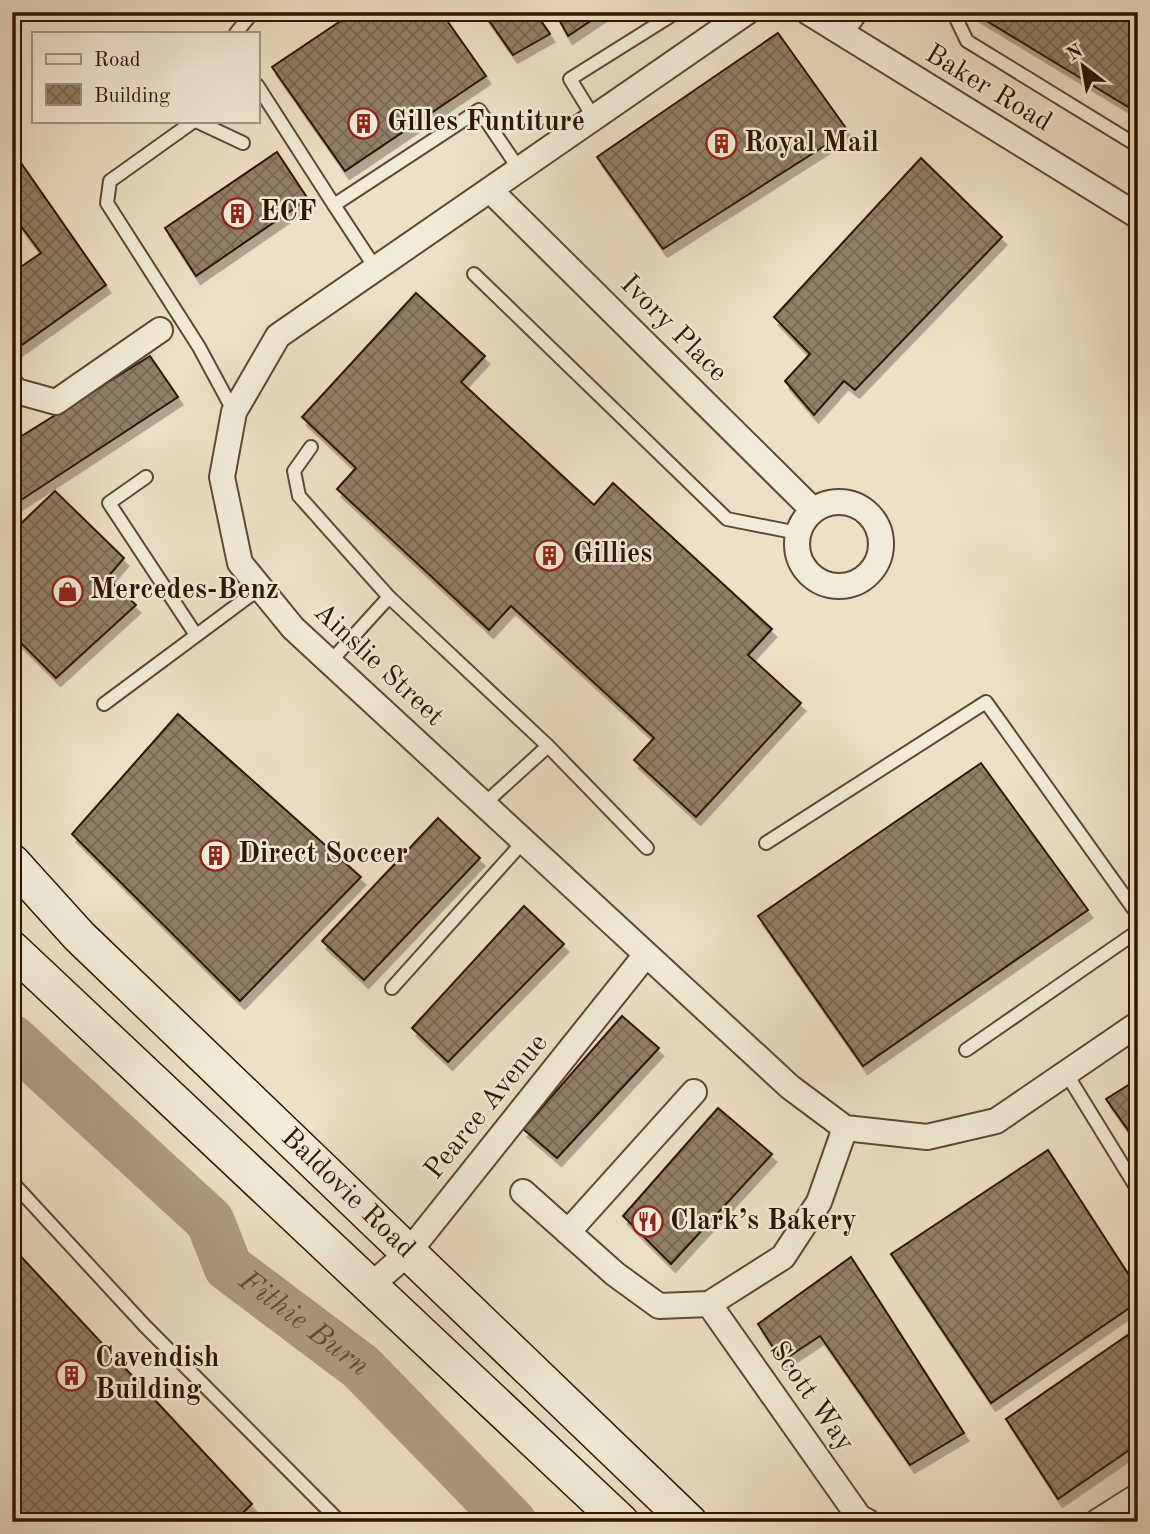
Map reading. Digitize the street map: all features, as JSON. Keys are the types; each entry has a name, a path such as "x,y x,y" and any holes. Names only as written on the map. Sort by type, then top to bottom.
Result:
{"main road":[{"name":"Baldovie Road","path":"12,862 79,936 689,1522"},
{"name":"Baldovie Road","path":"12,949 621,1522"}],"street":[{"name":"Ainslie Street","path":"747,12 278,336 234,412 222,477 240,563 293,628 645,956 790,1087 845,1128"},
{"name":"Baker Road","path":"808,12 1138,216"},
{"name":"Ivory Place","path":"490,190 813,510"},
{"path":"12,386 16,391 56,402 160,330"},
{"path":"837,501 852,503 869,513 880,534 877,562 868,574 853,583 831,585 817,580 800,561 798,533 813,510 837,501"},
{"name":"Pearce Avenue","path":"369,1287 407,1254 645,956"},
{"path":"523,1192 615,1274 659,1306 709,1304 783,1257 819,1202 845,1128 927,1137 996,1121 1138,1024"},
{"path":"568,1233 694,1092"},
{"name":"Scott Way","path":"709,1304 859,1517 868,1522"},
{"path":"1097,1522 1138,1496"}],"lane":[{"path":"237,32 253,12"},
{"path":"594,118 570,79 671,15 670,12"},
{"path":"845,37 863,12"},
{"path":"953,12 967,41 1138,146"},
{"path":"259,88 376,269"},
{"path":"334,205 479,110 519,169"},
{"path":"194,122 110,181 107,203 199,347 234,412"},
{"path":"197,122 243,143"},
{"path":"474,274 727,519 798,533"},
{"path":"311,447 294,471 299,496 389,597 548,746 648,848"},
{"path":"146,477 109,503 196,635"},
{"path":"104,704 260,588"},
{"path":"330,662 389,597"},
{"path":"766,844 986,702 1138,915"},
{"path":"482,805 548,746"},
{"path":"392,988 523,842"},
{"path":"966,1050 1138,931"},
{"path":"1066,1073 1138,1190"},
{"path":"12,1182 145,1326 340,1522"}],"building":[{"name":"Gilles Funtiture","path":"354,12 441,12 486,76 345,171 272,67"},
{"path":"483,12 535,12 550,34 513,55"},
{"path":"555,12 604,12 568,36"},
{"path":"972,12 1138,12 1138,113"},
{"name":"Royal Mail","path":"778,33 848,131 663,249 597,157"},
{"path":"12,150 106,285 12,352 12,273 41,253 12,214"},
{"name":"ECF","path":"277,152 308,199 196,276 165,228"},
{"path":"921,158 1002,237 855,390 844,381 814,415 785,381 810,354 774,317"},
{"name":"Gillies","path":"416,293 485,356 461,382 594,505 613,483 772,629 748,655 801,703 696,817 634,760 654,738 511,606 489,630 337,489 356,468 302,417"},
{"path":"150,356 178,397 12,506 12,442"},
{"name":"Mercedes-Benz","path":"55,491 124,558 107,578 136,605 56,678 12,634 12,532"},
{"name":"Direct Soccer","path":"178,714 361,877 240,1001 72,834"},
{"path":"981,763 1088,910 863,1066 758,916"},
{"path":"438,818 480,858 364,980 322,941"},
{"path":"524,906 564,944 448,1062 412,1028"},
{"path":"622,1016 659,1048 557,1158 523,1129"},
{"path":"1138,1079 1138,1144 1106,1099"},
{"path":"718,1108 772,1154 671,1264 623,1216"},
{"path":"1048,1150 1138,1289 1138,1302 991,1403 891,1254"},
{"name":"Cavendish Building","path":"12,1247 252,1504 233,1522 12,1522"},
{"path":"851,1257 964,1433 910,1465 820,1336 782,1361 758,1324"},
{"path":"1138,1328 1138,1444 1058,1499 1006,1419"}],"waterway":[{"name":"Fithie Burn","path":"12,1039 210,1221 228,1267 361,1367 512,1522"}],"place":[{"name":"Gilles Funtiture","path":"364,123"},
{"name":"Royal Mail","path":"721,144"},
{"name":"ECF","path":"237,213"},
{"name":"Gillies","path":"550,555"},
{"name":"Mercedes-Benz","path":"67,591"},
{"name":"Direct Soccer","path":"215,855"},
{"name":"Clark’s Bakery","path":"647,1222"},
{"name":"Cavendish Building","path":"72,1375"}]}
